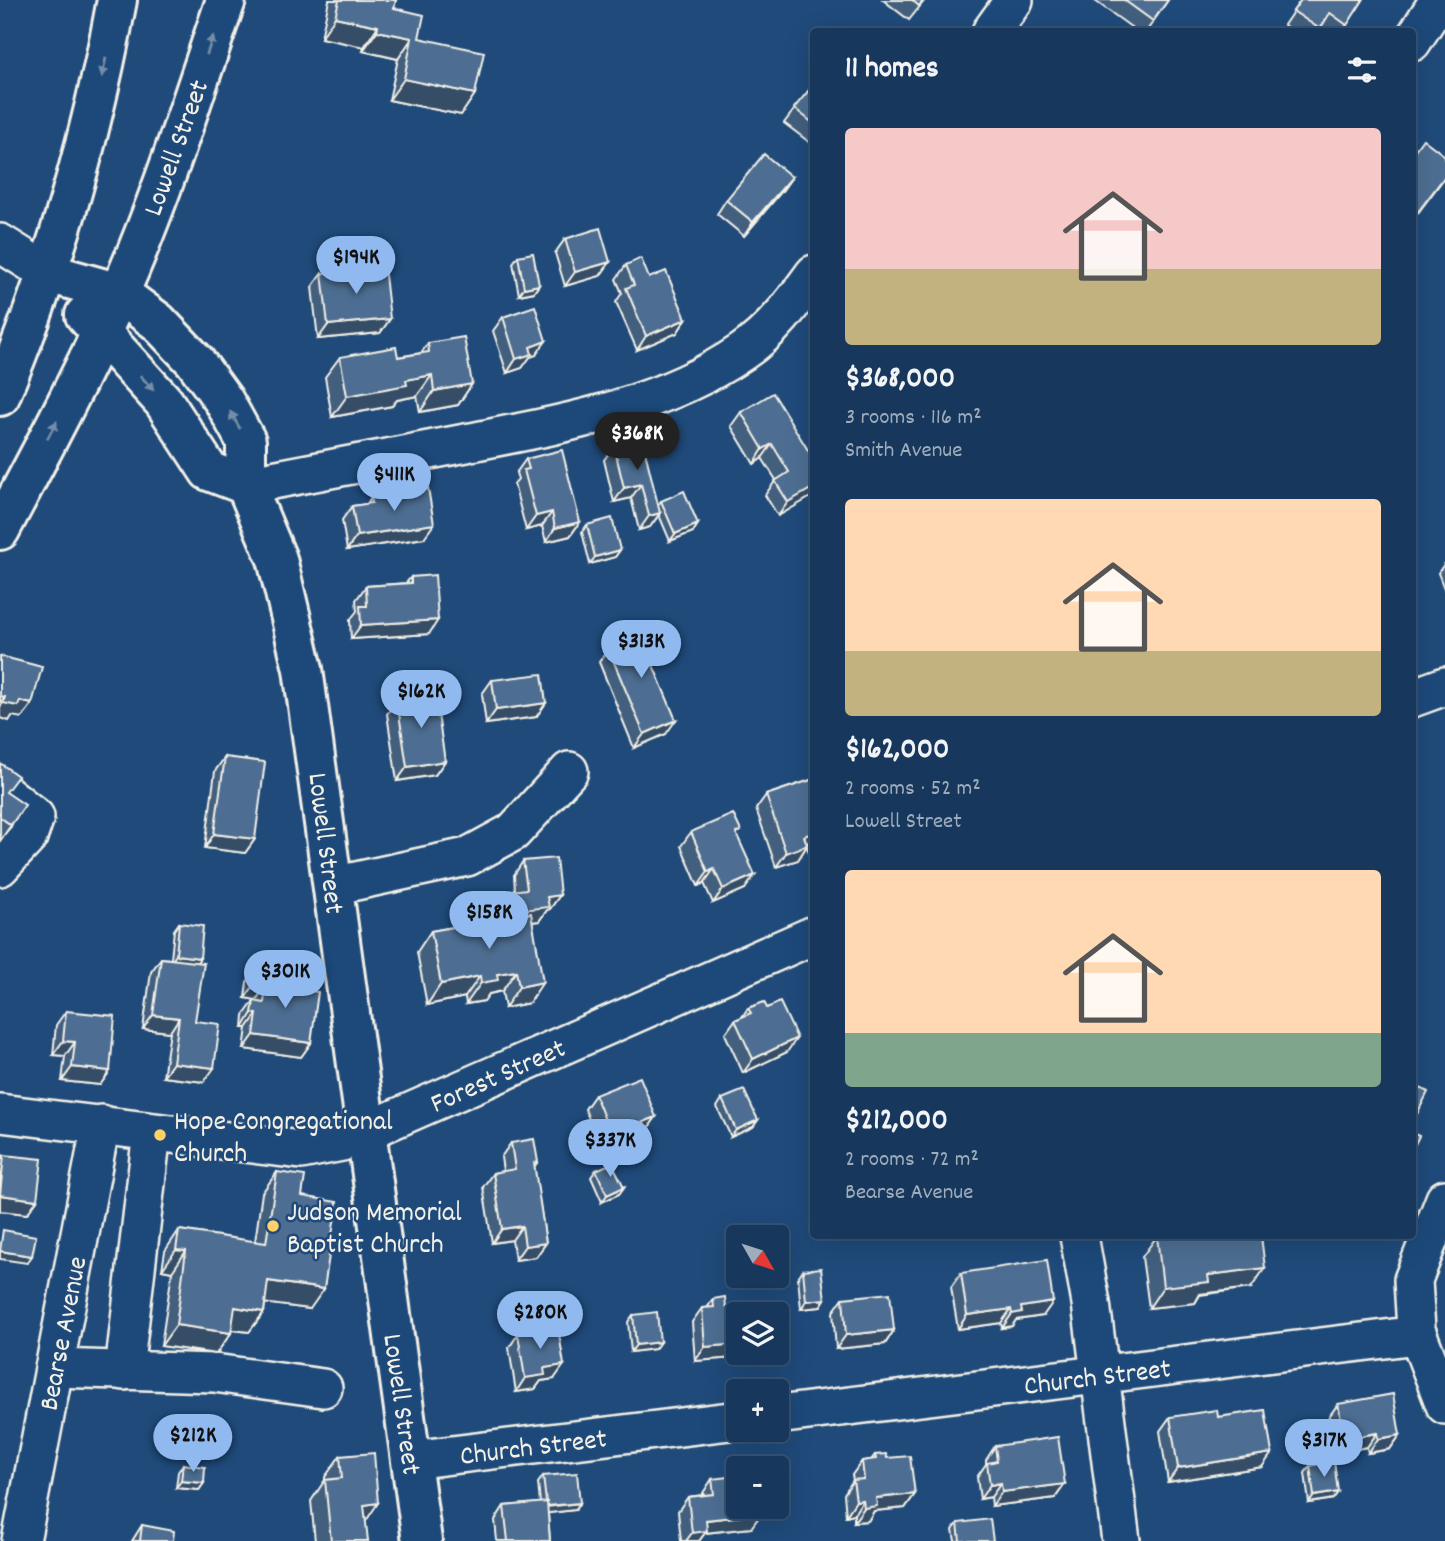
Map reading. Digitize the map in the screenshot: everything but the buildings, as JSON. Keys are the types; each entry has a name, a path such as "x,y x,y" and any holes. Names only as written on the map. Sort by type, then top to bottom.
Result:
{"main road":[{"path":"0,396 48,273 94,112 117,0"},
{"name":"Lowell Street","path":"0,530 119,293 176,148 226,0"},
{"path":"48,273 164,402 209,471 246,485"},
{"name":"Lowell Street","path":"48,273 119,293 158,322 186,351 223,401 246,440 246,485 266,527 287,593 319,770 422,1541"}],"street":[{"path":"994,28 1014,0"},
{"path":"1416,36 1439,0"},
{"path":"0,243 48,273"},
{"path":"246,485 563,424 638,403 690,384 744,351 768,331 810,279"},
{"path":"1416,697 1445,686"},
{"path":"333,886 467,857 513,832 569,771"},
{"path":"0,789 34,817 28,837 0,867"},
{"name":"Forest Street","path":"0,1113 301,1150 342,1142 810,937"},
{"name":"Bearse Avenue","path":"21,1541 101,1124"},
{"path":"124,1370 152,1132"},
{"path":"1445,1199 1413,1280 1417,1335 1445,1405"},
{"path":"1079,1239 1121,1541"},
{"name":"Church Street","path":"789,1414 1417,1335"},
{"path":"54,1368 214,1373 323,1388"},
{"name":"Church Street","path":"411,1460 726,1421"}],"place":[{"name":"Hope Congregational Church","path":"160,1135"},
{"name":"Judson Memorial Baptist Church","path":"273,1226"}]}
